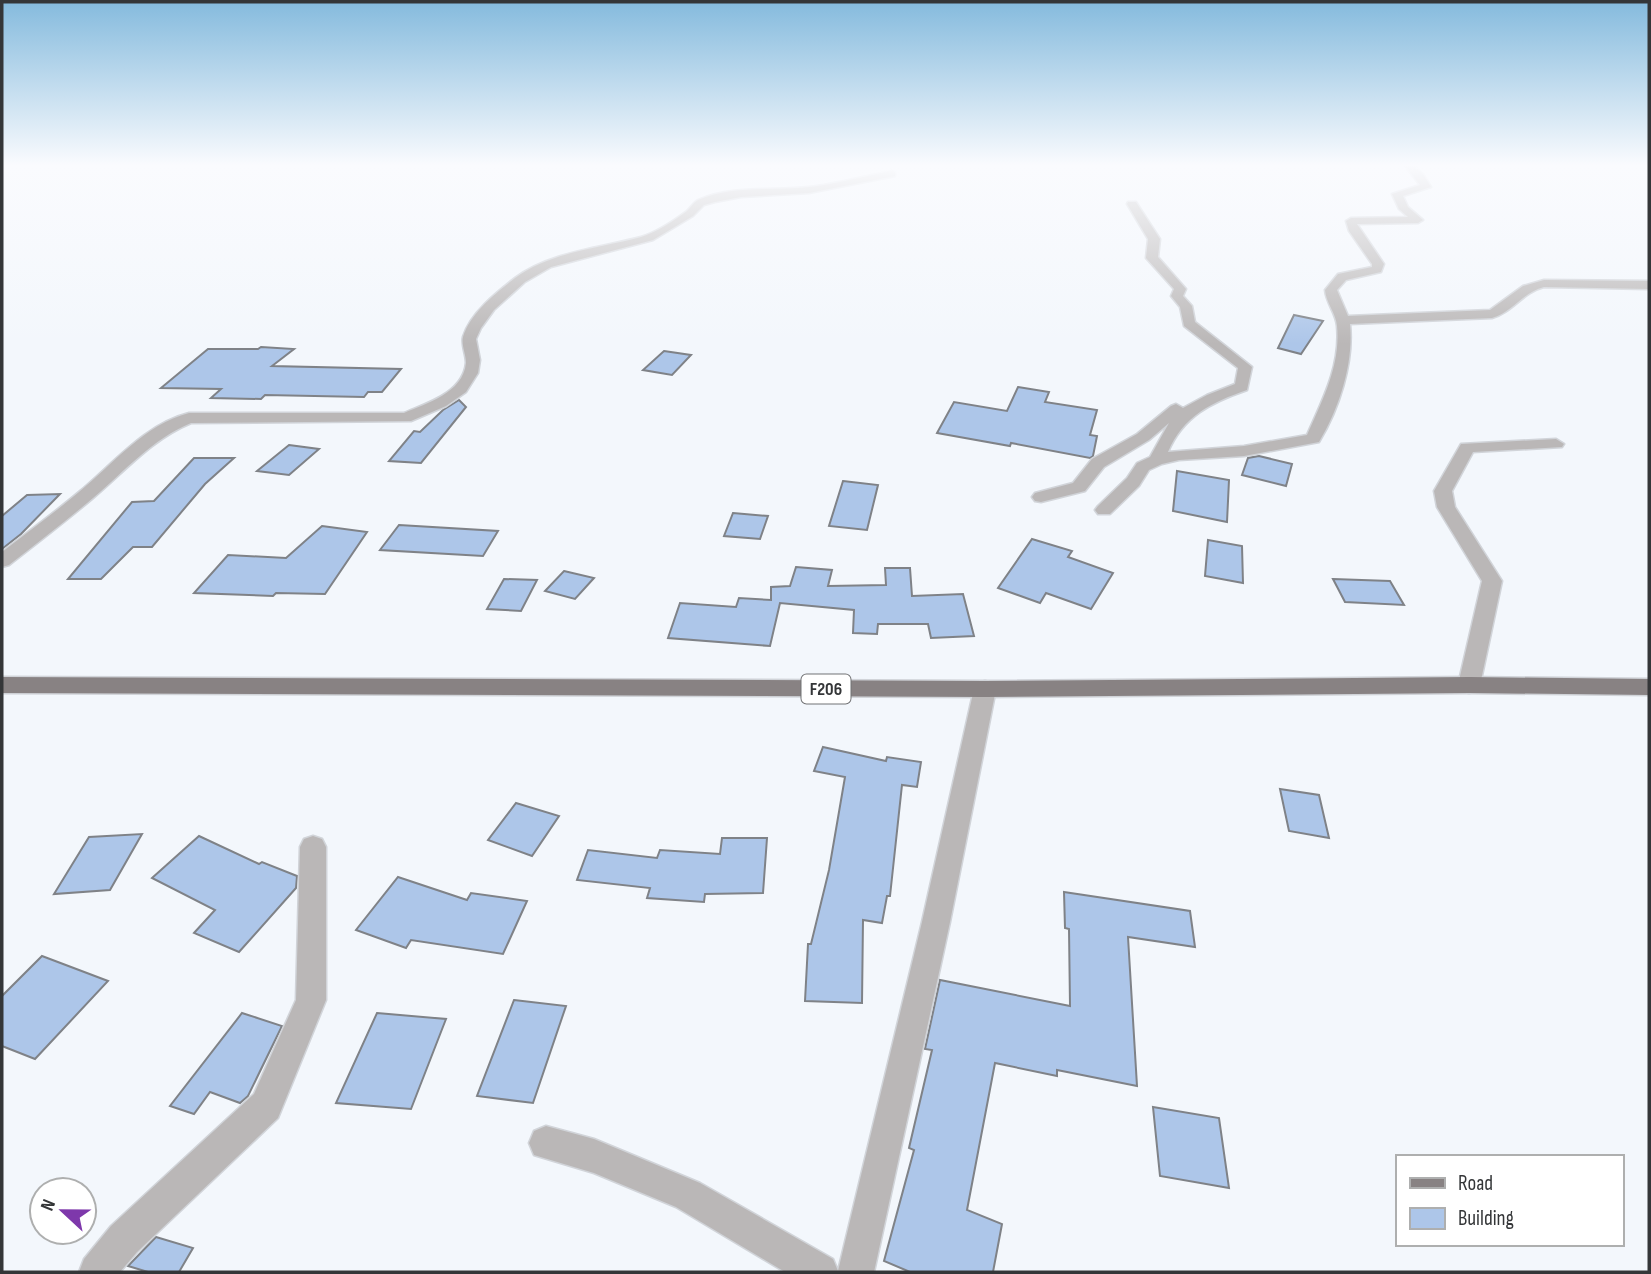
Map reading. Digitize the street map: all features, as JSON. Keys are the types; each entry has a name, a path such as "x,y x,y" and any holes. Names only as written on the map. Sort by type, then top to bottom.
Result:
{"main road":[{"name":"F206","path":"2,685 985,690 1469,685 1649,687"}],"street":[{"path":"2,561 87,494 142,444 174,423 188,418 406,418 441,403 461,389 471,373 473,360 468,339 474,328 489,307 521,279 547,265 649,238 670,225"},
{"path":"1145,225 1154,239 1152,258 1180,289 1177,296 1186,306 1189,323 1245,367 1242,387 1188,409 1165,438 1157,460"},
{"path":"1104,510 1133,482 1143,467 1157,460 1179,455 1244,451 1314,439 1341,374 1344,320 1331,298 1334,285 1342,277 1377,269 1378,264 1352,225"},
{"path":"1344,320 1492,314 1505,310 1522,292 1533,286 1588,283 1649,285"},
{"path":"1041,497 1079,487 1098,463 1170,417 1179,405 1204,402"},
{"path":"1469,685 1492,581 1446,507 1443,491 1467,447 1556,444"},
{"path":"856,1272 936,922 985,690"},
{"path":"97,1272 124,1239 266,1107 311,1000 313,848"},
{"path":"546,1143 594,1156 688,1195 820,1272"}],"building":[{"path":"1294,315 1323,321 1301,354 1278,348"},
{"path":"208,349 294,349 272,366 401,369 382,392 368,392 364,397 265,395 261,399 211,398 221,389 161,388"},
{"path":"664,351 691,355 672,375 643,370"},
{"path":"1018,387 1049,392 1045,402 1097,410 1090,435 1097,436 1093,456 1090,458 937,433 954,402 1007,411"},
{"path":"459,400 466,407 421,463 389,461 414,431 420,432 443,410"},
{"path":"289,445 319,449 289,475 257,471"},
{"path":"1259,456 1292,464 1286,486 1242,475 1248,458"},
{"path":"194,458 234,458 205,484 152,547 133,547 101,579 68,579 132,502 154,501"},
{"path":"1177,471 1229,480 1227,522 1173,511"},
{"path":"843,481 878,485 867,530 829,526"},
{"path":"60,494 21,534 2,549 2,516 27,495"},
{"path":"733,513 768,516 760,539 724,536"},
{"path":"399,525 498,531 483,556 380,550"},
{"path":"322,526 367,532 325,594 276,593 273,596 194,593 228,555 286,558"},
{"path":"1032,539 1072,551 1068,557 1113,573 1091,609 1046,593 1040,603 998,588"},
{"path":"1208,540 1242,546 1243,583 1205,576"},
{"path":"796,567 832,570 828,586 886,585 885,568 910,568 912,596 963,594 974,636 931,638 928,624 878,624 877,634 853,633 854,610 780,603 770,646 668,638 680,603 736,607 739,598 771,600 771,587 790,586"},
{"path":"564,571 594,578 575,599 545,591"},
{"path":"504,579 537,580 521,611 487,609"},
{"path":"1333,579 1390,581 1404,605 1345,602"},
{"path":"823,747 886,761 887,757 921,762 917,787 902,785 890,896 887,896 882,923 863,920 862,1003 805,1001 808,944 811,944 829,870 845,777 814,771"},
{"path":"1280,789 1319,795 1329,838 1289,831"},
{"path":"516,803 559,816 532,856 488,840"},
{"path":"142,834 110,890 54,894 89,837"},
{"path":"199,836 259,864 262,862 297,876 296,888 239,952 194,933 215,910 152,878"},
{"path":"722,838 767,838 763,893 705,894 704,902 647,898 650,888 577,880 588,850 657,858 660,850 720,854"},
{"path":"398,877 467,900 471,893 527,901 503,954 411,940 406,948 356,930"},
{"path":"1064,892 1190,911 1195,947 1128,937 1137,1086 1057,1070 1057,1076 995,1063 967,1210 1002,1224 993,1272 910,1272 884,1261 914,1150 909,1148 932,1050 925,1049 940,980 1070,1006 1069,929 1065,928"},
{"path":"42,956 108,981 35,1059 2,1046 2,996"},
{"path":"514,1000 566,1006 533,1103 477,1096"},
{"path":"242,1013 282,1026 248,1096 240,1103 210,1092 194,1114 170,1106"},
{"path":"377,1013 446,1019 411,1109 336,1103"},
{"path":"1153,1107 1219,1118 1229,1188 1160,1176"},
{"path":"156,1237 193,1248 179,1272 148,1272 128,1266"}]}
